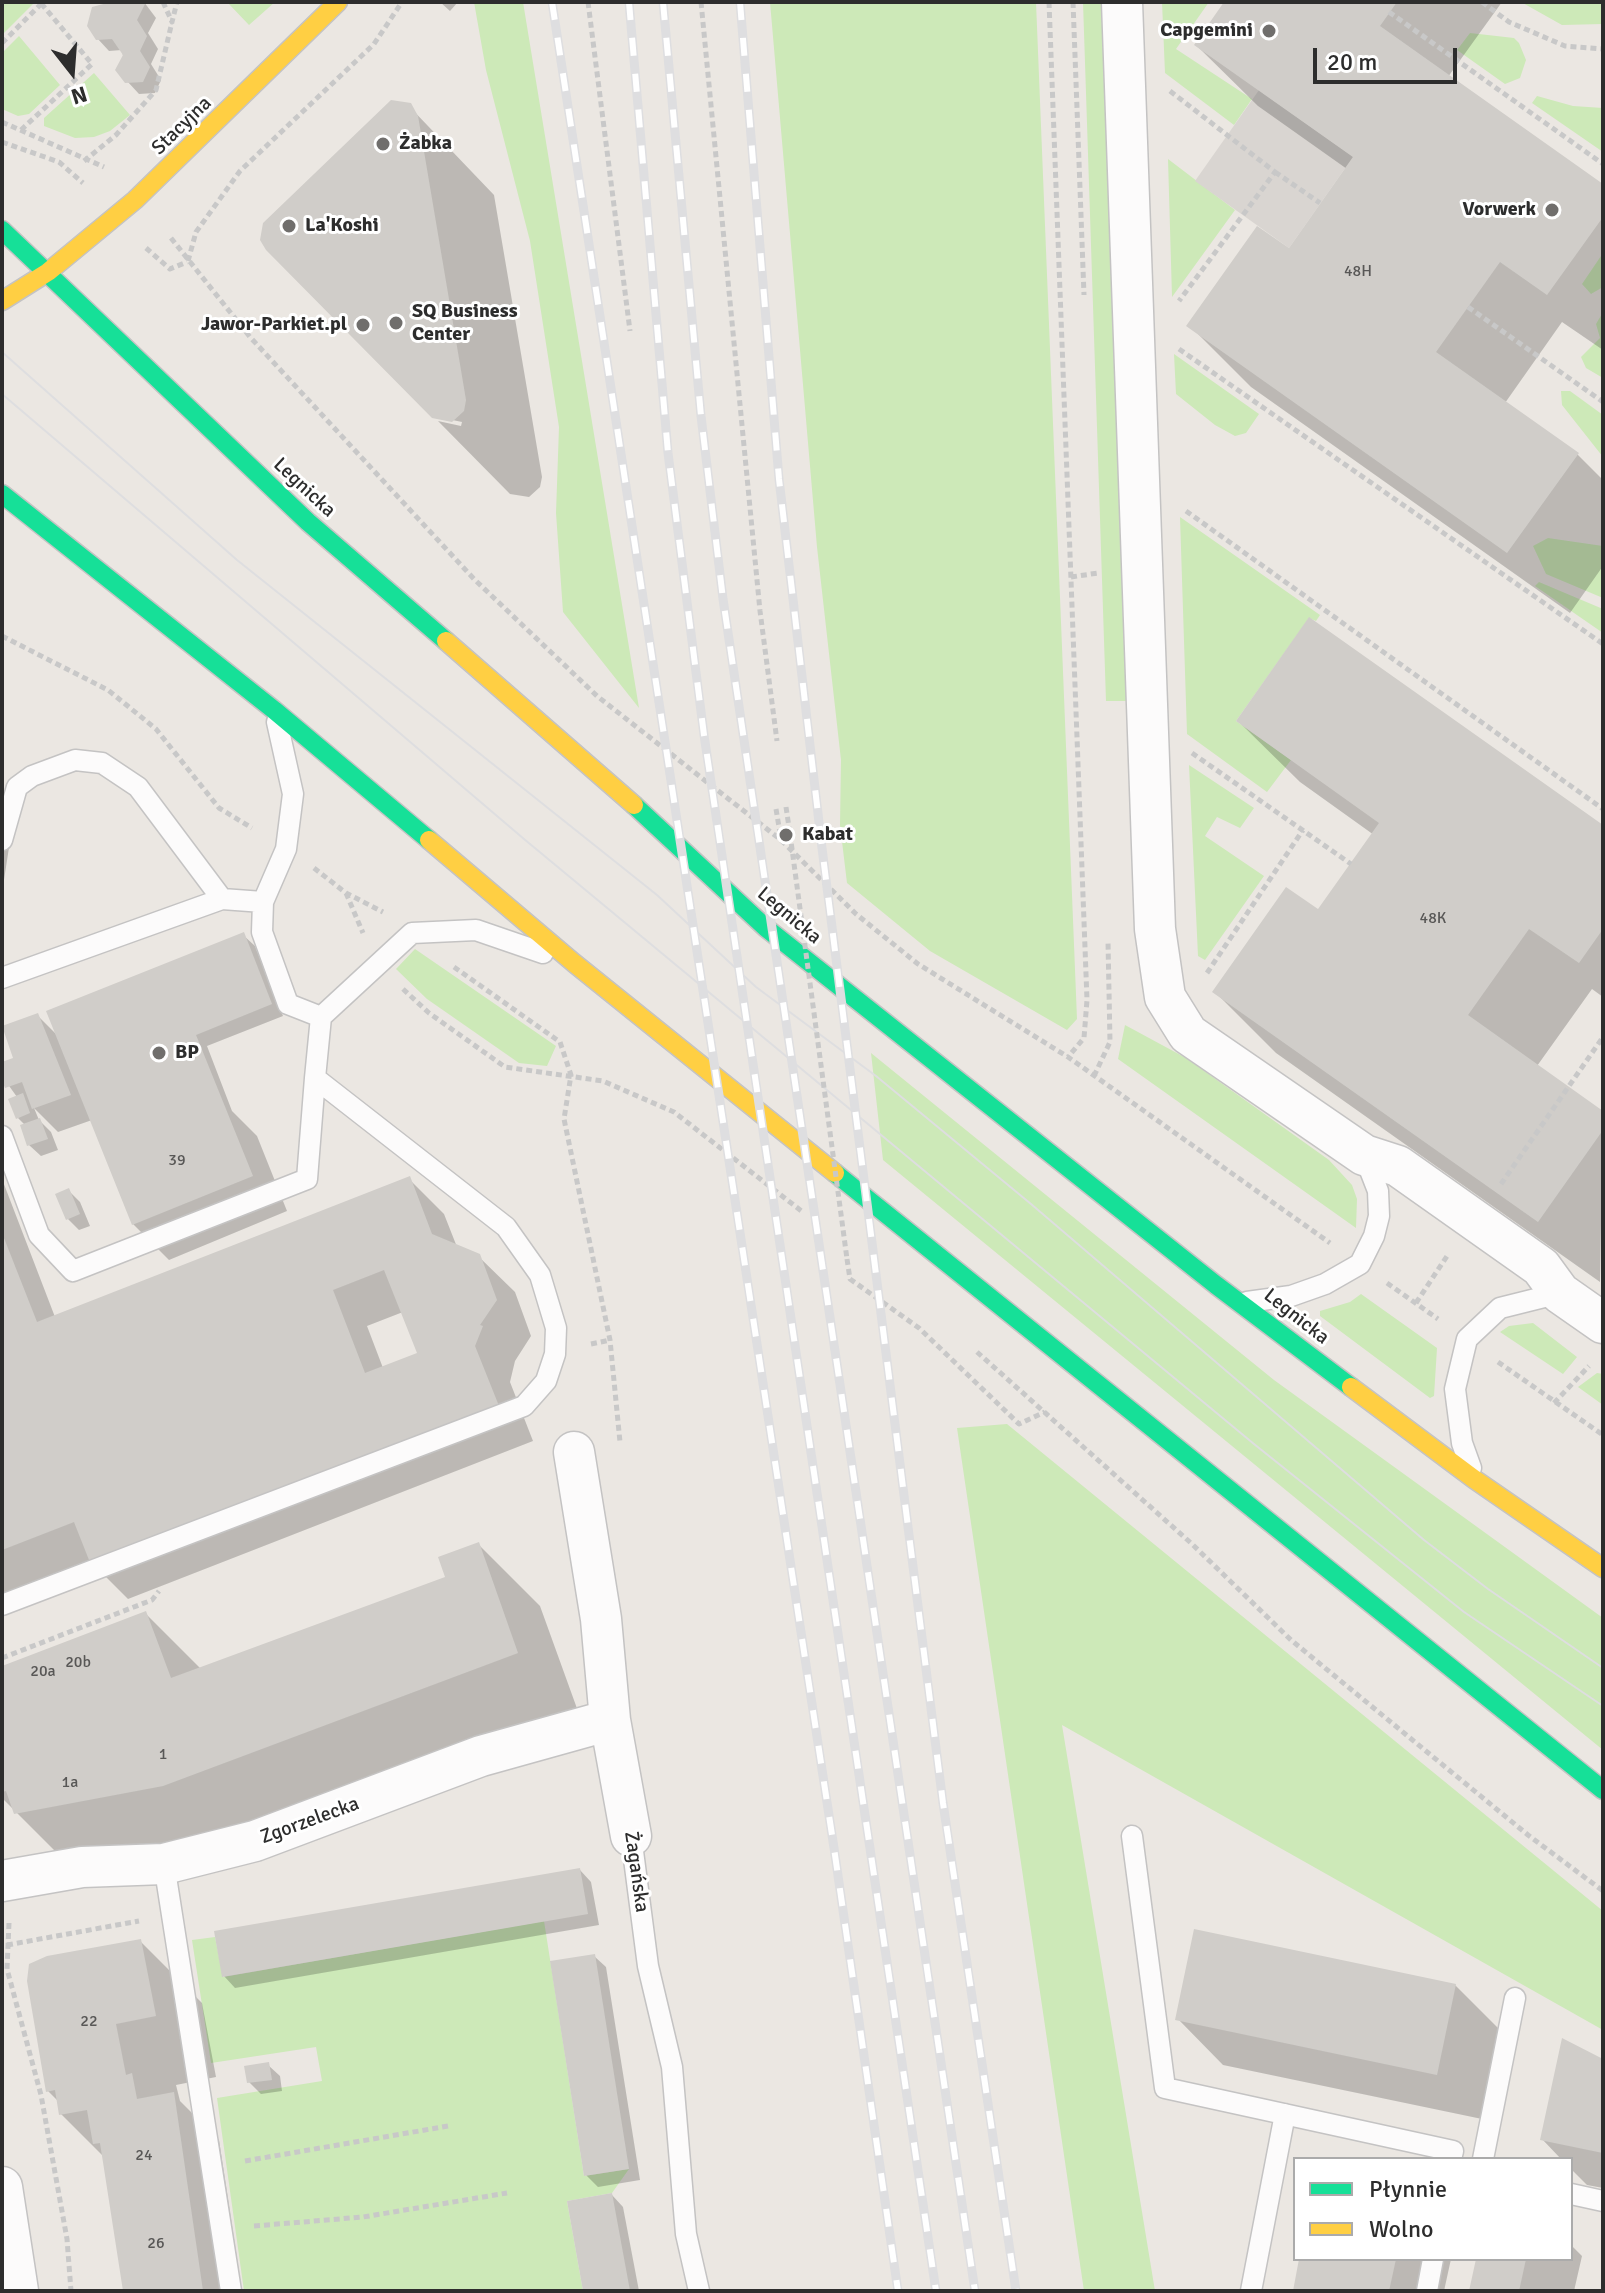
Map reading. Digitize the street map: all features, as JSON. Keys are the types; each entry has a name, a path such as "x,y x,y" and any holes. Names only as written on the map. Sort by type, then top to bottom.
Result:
{"main road":[{"name":"Stacyjna","path":"2,301 48,272 159,179 338,2"},
{"name":"Legnicka","path":"2,230 308,522 621,793 766,928 1242,1302 1474,1479 1603,1568"},
{"path":"2,494 274,710 574,963 1603,1790"}],"street":[{"path":"1122,2 1155,929 1165,997 1188,1034 1364,1155 1398,1166 1541,1267 1560,1293 1603,1323"},
{"name":"Żagańska","path":"574,1452 601,1619 610,1720 631,1836"},
{"name":"Zgorzelecka","path":"6,1898 82,1867 164,1864 255,1841 481,1756 610,1720"},
{"path":"2,2187 18,2291"}],"lane":[{"path":"274,710 293,794 286,849 263,902 262,932 288,1004 321,1017"},
{"path":"2,840 17,787 32,776 75,760 102,763 138,787 222,899"},
{"path":"2,978 222,899 263,902"},
{"path":"2,1136 39,1235 73,1271 307,1179 321,1017 412,933 476,930 574,963"},
{"path":"2,1605 524,1406 546,1381 555,1354 556,1328 540,1275 506,1227 315,1078"},
{"path":"1242,1302 1291,1296 1325,1284 1360,1264 1374,1236 1379,1216 1378,1191 1364,1155"},
{"path":"1474,1479 1462,1443 1455,1389 1467,1339 1500,1308 1560,1293"},
{"name":"Żagańska","path":"631,1836 648,1966 672,2067 686,2234 699,2291"},
{"path":"1132,1836 1165,2088 1458,2156"},
{"path":"164,1864 231,2291"},
{"path":"1483,2157 1515,1998"},
{"path":"1251,2291 1285,2114"},
{"path":"1573,2194 1603,2201"},
{"path":"1427,2291 1433,2261"}],"path":[{"path":"163,2 172,22"},
{"path":"84,161 116,135 156,90 177,2"},
{"path":"187,262 196,232 240,171 374,44 402,2"},
{"path":"588,2 630,331"},
{"path":"701,2 760,611 777,741"},
{"path":"1049,2 1087,1000 1084,1038 1068,1057"},
{"path":"1482,2 1509,22 1565,46 1603,49"},
{"path":"2,43 40,3 92,64 21,130"},
{"path":"1389,12 1603,164"},
{"path":"1165,87 1320,203"},
{"path":"2,122 105,168"},
{"path":"2,142 59,162 78,178"},
{"path":"1173,310 1275,172"},
{"path":"171,238 242,328 474,579 597,696 781,840 856,914 918,964 1068,1057 1450,1328"},
{"path":"164,266 170,269 187,262"},
{"path":"1468,307 1603,402"},
{"path":"1174,345 1603,644"},
{"path":"1185,510 1603,809"},
{"path":"2,636 108,690 156,729 219,808 258,831"},
{"path":"1181,746 1351,864"},
{"path":"786,807 850,1279 919,1328 1019,1424 1045,1412"},
{"path":"776,809 781,840"},
{"path":"1204,978 1303,830"},
{"path":"304,860 346,893 397,920 425,946 560,1042 571,1075"},
{"path":"346,893 379,963 391,979 429,1013 505,1067 571,1075 632,1091 674,1112 805,1214"},
{"path":"1496,1191 1603,1037"},
{"path":"830,1234 855,1254"},
{"path":"1416,1303 1443,1261"},
{"path":"970,1346 1192,1544 1291,1640 1528,1835 1603,1891"},
{"path":"1495,1360 1603,1435"},
{"path":"1554,1403 1587,1367 1595,1364"},
{"path":"2,1658 152,1600 159,1591"},
{"path":"6,1898 7,1969 41,2095 67,2239 71,2291"},
{"path":"7,1945 172,1915"},
{"path":"213,2166 448,2126"},
{"path":"222,2229 363,2217 507,2193"}],"green space":[{"path":"2,2 34,3 2,35"},
{"path":"227,2 275,2 249,25"},
{"path":"474,2 523,2 639,708 563,612 556,513 559,427 530,241 486,70"},
{"path":"770,2 1036,2 1077,1019 1067,1030 930,951 847,883 840,825 841,760 817,547"},
{"path":"1083,2 1101,2 1130,701 1106,701"},
{"path":"1162,2 1209,2 1176,49 1252,99 1234,125 1165,73"},
{"path":"1521,2 1603,2 1603,24 1562,25"},
{"path":"1470,33 1514,38 1526,60 1520,78 1505,84 1457,50"},
{"path":"19,36 60,85 29,114 18,116 2,109 2,53"},
{"path":"94,73 130,115 110,131 94,137 75,138 44,126 44,118"},
{"path":"1537,96 1573,106 1603,108 1603,152 1532,103"},
{"path":"1168,159 1235,210 1172,297"},
{"path":"1603,253 1603,287 1591,294 1582,284"},
{"path":"1603,312 1603,378 1586,368 1581,357 1600,338 1596,324"},
{"path":"1174,354 1259,414 1246,433 1235,436 1215,425 1176,394"},
{"path":"1561,391 1570,391 1603,415 1603,457 1562,405"},
{"path":"1180,517 1320,615 1316,621 1309,618 1236,721 1291,760 1267,792 1187,734"},
{"path":"1548,538 1603,546 1603,598 1546,574 1533,546"},
{"path":"1539,582 1603,609 1603,633 1535,586"},
{"path":"1189,765 1254,808 1240,828 1217,817 1205,836 1264,876 1205,960 1198,956"},
{"path":"415,949 556,1046 547,1066 519,1063 427,999 396,969"},
{"path":"1125,1025 1186,1058 1329,1160 1352,1185 1357,1199 1356,1228 1118,1059"},
{"path":"871,1053 1274,1380 1603,1618 1603,1750 883,1160"},
{"path":"1361,1294 1437,1348 1434,1396 1430,1398 1320,1316 1320,1311 1350,1302"},
{"path":"1533,1323 1577,1357 1563,1374 1500,1332 1509,1326"},
{"path":"1597,1373 1603,1374 1603,1405 1578,1387"},
{"path":"1007,1424 1603,1911 1603,2030 1062,1725 1155,2291 1084,2291 957,1428"},
{"path":"544,1921 584,2176 629,2169 612,2193 567,2201 583,2291 244,2291 217,2098 322,2081 316,2047 211,2063 192,1940 215,1937 223,1977"}],"shaded area":[{"path":"1259,90 1353,157 1289,248 1195,181"}],"building":[{"path":"111,2 145,4 137,20 147,36 140,51 150,67 143,82 125,83 115,70 123,55 112,39 96,40 87,26 92,7"},
{"path":"1224,2 1397,2 1380,26 1603,184 1603,217 1547,295 1500,262 1436,352 1579,453 1507,553 1186,326 1257,226 1289,248 1353,157 1194,45"},
{"name":"SQ Business Center","path":"391,100 411,103 418,116 466,400 464,411 452,422 432,418 266,250 260,240 263,223"},
{"path":"1309,617 1603,825 1603,929 1579,963 1529,929 1468,1015 1603,1111 1603,1130 1538,1222 1212,992 1286,887 1318,909 1379,823 1236,721"},
{"path":"244,932 272,1004 196,1035 253,1176 132,1225 46,1011"},
{"path":"38,1013 71,1095 32,1109 22,1082 5,1088 2,1081 2,1062 13,1058 2,1026"},
{"path":"23,1093 30,1113 16,1119 8,1099"},
{"path":"40,1118 48,1139 27,1146 20,1125"},
{"path":"410,1176 432,1234 480,1254 497,1300 480,1325 483,1326 475,1346 499,1406 91,1565 74,1522 2,1550 2,1233 37,1322","holes":["384,1270 417,1353 365,1373 333,1290"]},
{"path":"69,1188 80,1214 66,1220 55,1194"},
{"path":"479,1542 518,1653 163,1786 14,1814 6,1791 2,1792 2,1666 146,1611 171,1678 445,1577 438,1557"},
{"path":"580,1868 588,1914 222,1977 214,1931"},
{"path":"1194,1929 1456,1984 1437,2075 1175,2020"},
{"path":"141,1939 156,2016 116,2024 126,2075 132,2073 137,2099 174,2092 203,2291 123,2291 100,2143 93,2144 87,2110 59,2115 55,2090 46,2092 27,1981 29,1964 47,1956"},
{"path":"595,1954 629,2169 584,2176 550,1961"},
{"path":"1562,2038 1603,2059 1603,2153 1540,2140"},
{"path":"269,2062 272,2080 247,2083 244,2066"},
{"path":"612,2193 630,2291 583,2291 567,2201"},
{"path":"1299,2261 1396,2261 1389,2291 1293,2291"},
{"path":"1476,2261 1526,2261 1519,2291 1469,2291"}],"tram line":[{"path":"2,352 237,560 657,895 756,987 876,1076 1031,1204 1424,1540 1488,1589 1603,1668"},
{"path":"2,394 524,839 1254,1444 1464,1612 1603,1706"}],"railway":[{"path":"552,2 834,1848 898,2291"},
{"path":"629,2 668,453 704,735 936,2291"},
{"path":"663,2 701,416 723,599 975,2291"},
{"path":"740,2 779,479 822,848 943,1803 1016,2291"}],"traffic: fast":[{"path":"2,230 308,522 446,641"},
{"path":"2,494 274,710 429,840"},
{"path":"634,805 766,928 1216,1285 1351,1387"},
{"path":"835,1173 1603,1790"}],"traffic: slow":[{"path":"2,301 48,272 135,200 338,2"},
{"path":"446,641 634,805"},
{"path":"429,840 574,963 835,1173"},
{"path":"1351,1387 1474,1479 1603,1568"}],"place":[{"name":"Capgemini","path":"1269,31"},
{"name":"Żabka","path":"383,144"},
{"name":"Vorwerk","path":"1552,210"},
{"name":"La'Koshi","path":"289,226"},
{"name":"SQ Business Center","path":"396,323"},
{"name":"Jawor-Parkiet.pl","path":"363,325"},
{"name":"Kabat","path":"786,835"},
{"name":"BP","path":"159,1053"}]}
